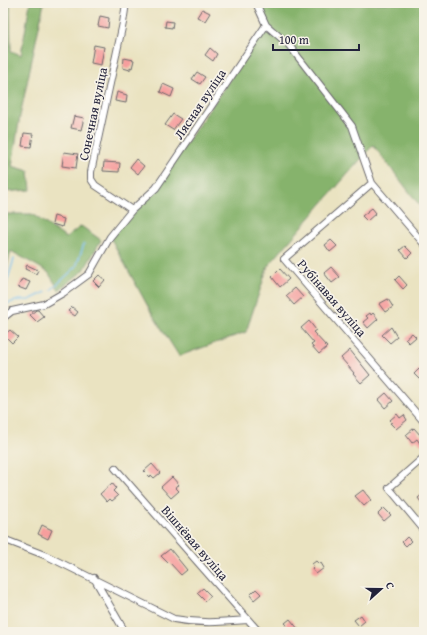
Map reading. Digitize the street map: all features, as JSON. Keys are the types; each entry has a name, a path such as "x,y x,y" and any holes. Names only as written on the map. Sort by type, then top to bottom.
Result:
{"street":[{"name":"Сонечная вуліца","path":"126,3 91,172 95,185 132,210"},
{"path":"256,3 266,25 288,44 352,126 372,183 424,244"},
{"name":"Лясная вуліца","path":"3,318 12,311 44,304 63,293 88,274 110,237 132,210 156,188 266,25"},
{"name":"Рубінавая вуліца","path":"372,183 284,259 424,422"},
{"path":"424,457 389,488 424,530"},
{"name":"Вішнёвая вуліца","path":"115,468 259,632"},
{"path":"3,539 47,556 174,619 207,623 248,620"},
{"path":"94,578 125,632"}],"green space":[{"path":"3,3 10,3 11,51 21,55 30,3 44,3 20,116 12,166 29,171 31,190 3,192"},
{"path":"256,3 424,3 424,211 373,145 268,266 246,332 179,356 151,312 110,237 156,188 266,26"},
{"path":"3,214 32,214 66,238 81,226 101,240 84,270 59,290 48,272 11,251 3,282"}],"building":[{"path":"202,9 210,13 205,21 197,17"},
{"path":"100,16 109,18 108,28 98,26"},
{"path":"166,21 173,22 172,28 165,27"},
{"path":"94,45 104,47 101,65 91,63"},
{"path":"210,48 217,54 213,61 205,55"},
{"path":"124,58 134,60 130,70 123,68"},
{"path":"197,72 205,77 200,84 192,79"},
{"path":"163,84 174,89 171,97 160,92"},
{"path":"117,92 127,95 126,103 115,101"},
{"path":"173,114 181,119 173,130 165,125"},
{"path":"74,116 84,118 81,130 71,128"},
{"path":"24,133 33,134 31,147 22,146"},
{"path":"64,152 78,154 76,168 62,166"},
{"path":"136,159 144,166 138,174 130,167"},
{"path":"104,162 120,163 119,172 103,171"},
{"path":"372,208 376,213 367,221 362,216"},
{"path":"54,216 64,219 62,227 52,224"},
{"path":"331,240 337,246 330,252 325,245"},
{"path":"405,246 412,253 407,258 400,250"},
{"path":"27,265 38,270 36,274 25,269"},
{"path":"331,267 340,277 332,283 324,273"},
{"path":"280,269 289,279 280,287 272,277"},
{"path":"99,275 105,280 99,287 93,281"},
{"path":"399,276 407,285 403,289 395,280"},
{"path":"22,279 30,282 26,290 18,287"},
{"path":"295,288 303,297 294,305 286,296"},
{"path":"388,299 393,307 385,312 379,304"},
{"path":"72,307 78,312 75,316 68,311"},
{"path":"38,310 44,317 37,322 30,315"},
{"path":"370,313 371,315 373,313 378,319 368,328 363,322 368,318 366,316"},
{"path":"309,321 316,330 313,332 327,347 319,354 311,345 314,343 301,328"},
{"path":"391,327 397,337 390,343 382,335"},
{"path":"10,330 18,337 12,343 4,335"},
{"path":"412,333 416,337 409,343 405,339"},
{"path":"350,350 370,375 361,383 341,358"},
{"path":"419,369 424,375 419,379 414,374"},
{"path":"386,393 393,401 385,408 378,400"},
{"path":"397,414 400,418 404,415 407,420 396,429 390,423 392,422 390,420"},
{"path":"414,428 421,436 424,433 424,442 421,445 417,439 412,443 406,435"},
{"path":"152,464 160,473 154,478 151,475 150,477 144,471"},
{"path":"172,477 179,485 175,487 179,491 171,498 161,487"},
{"path":"112,483 116,488 113,491 118,496 112,501 110,499 107,502 100,494"},
{"path":"363,490 371,500 364,506 355,496"},
{"path":"424,493 424,506 418,498"},
{"path":"384,508 391,515 384,521 378,514"},
{"path":"42,525 52,530 48,539 38,534"},
{"path":"407,537 411,541 406,546 402,542"},
{"path":"170,549 187,570 181,575 161,556"},
{"path":"316,561 319,564 321,563 324,568 316,574 312,569 314,567 312,564"},
{"path":"203,588 211,596 205,601 197,593"},
{"path":"256,589 261,594 254,600 250,595"},
{"path":"361,615 365,621 359,626 354,620"},
{"path":"290,619 299,630 297,632 280,632 287,625 285,623"}],"waterway":[{"path":"51,290 76,267 84,244"},
{"path":"3,295 14,259"},
{"path":"3,305 19,300 29,300 46,292"}]}
